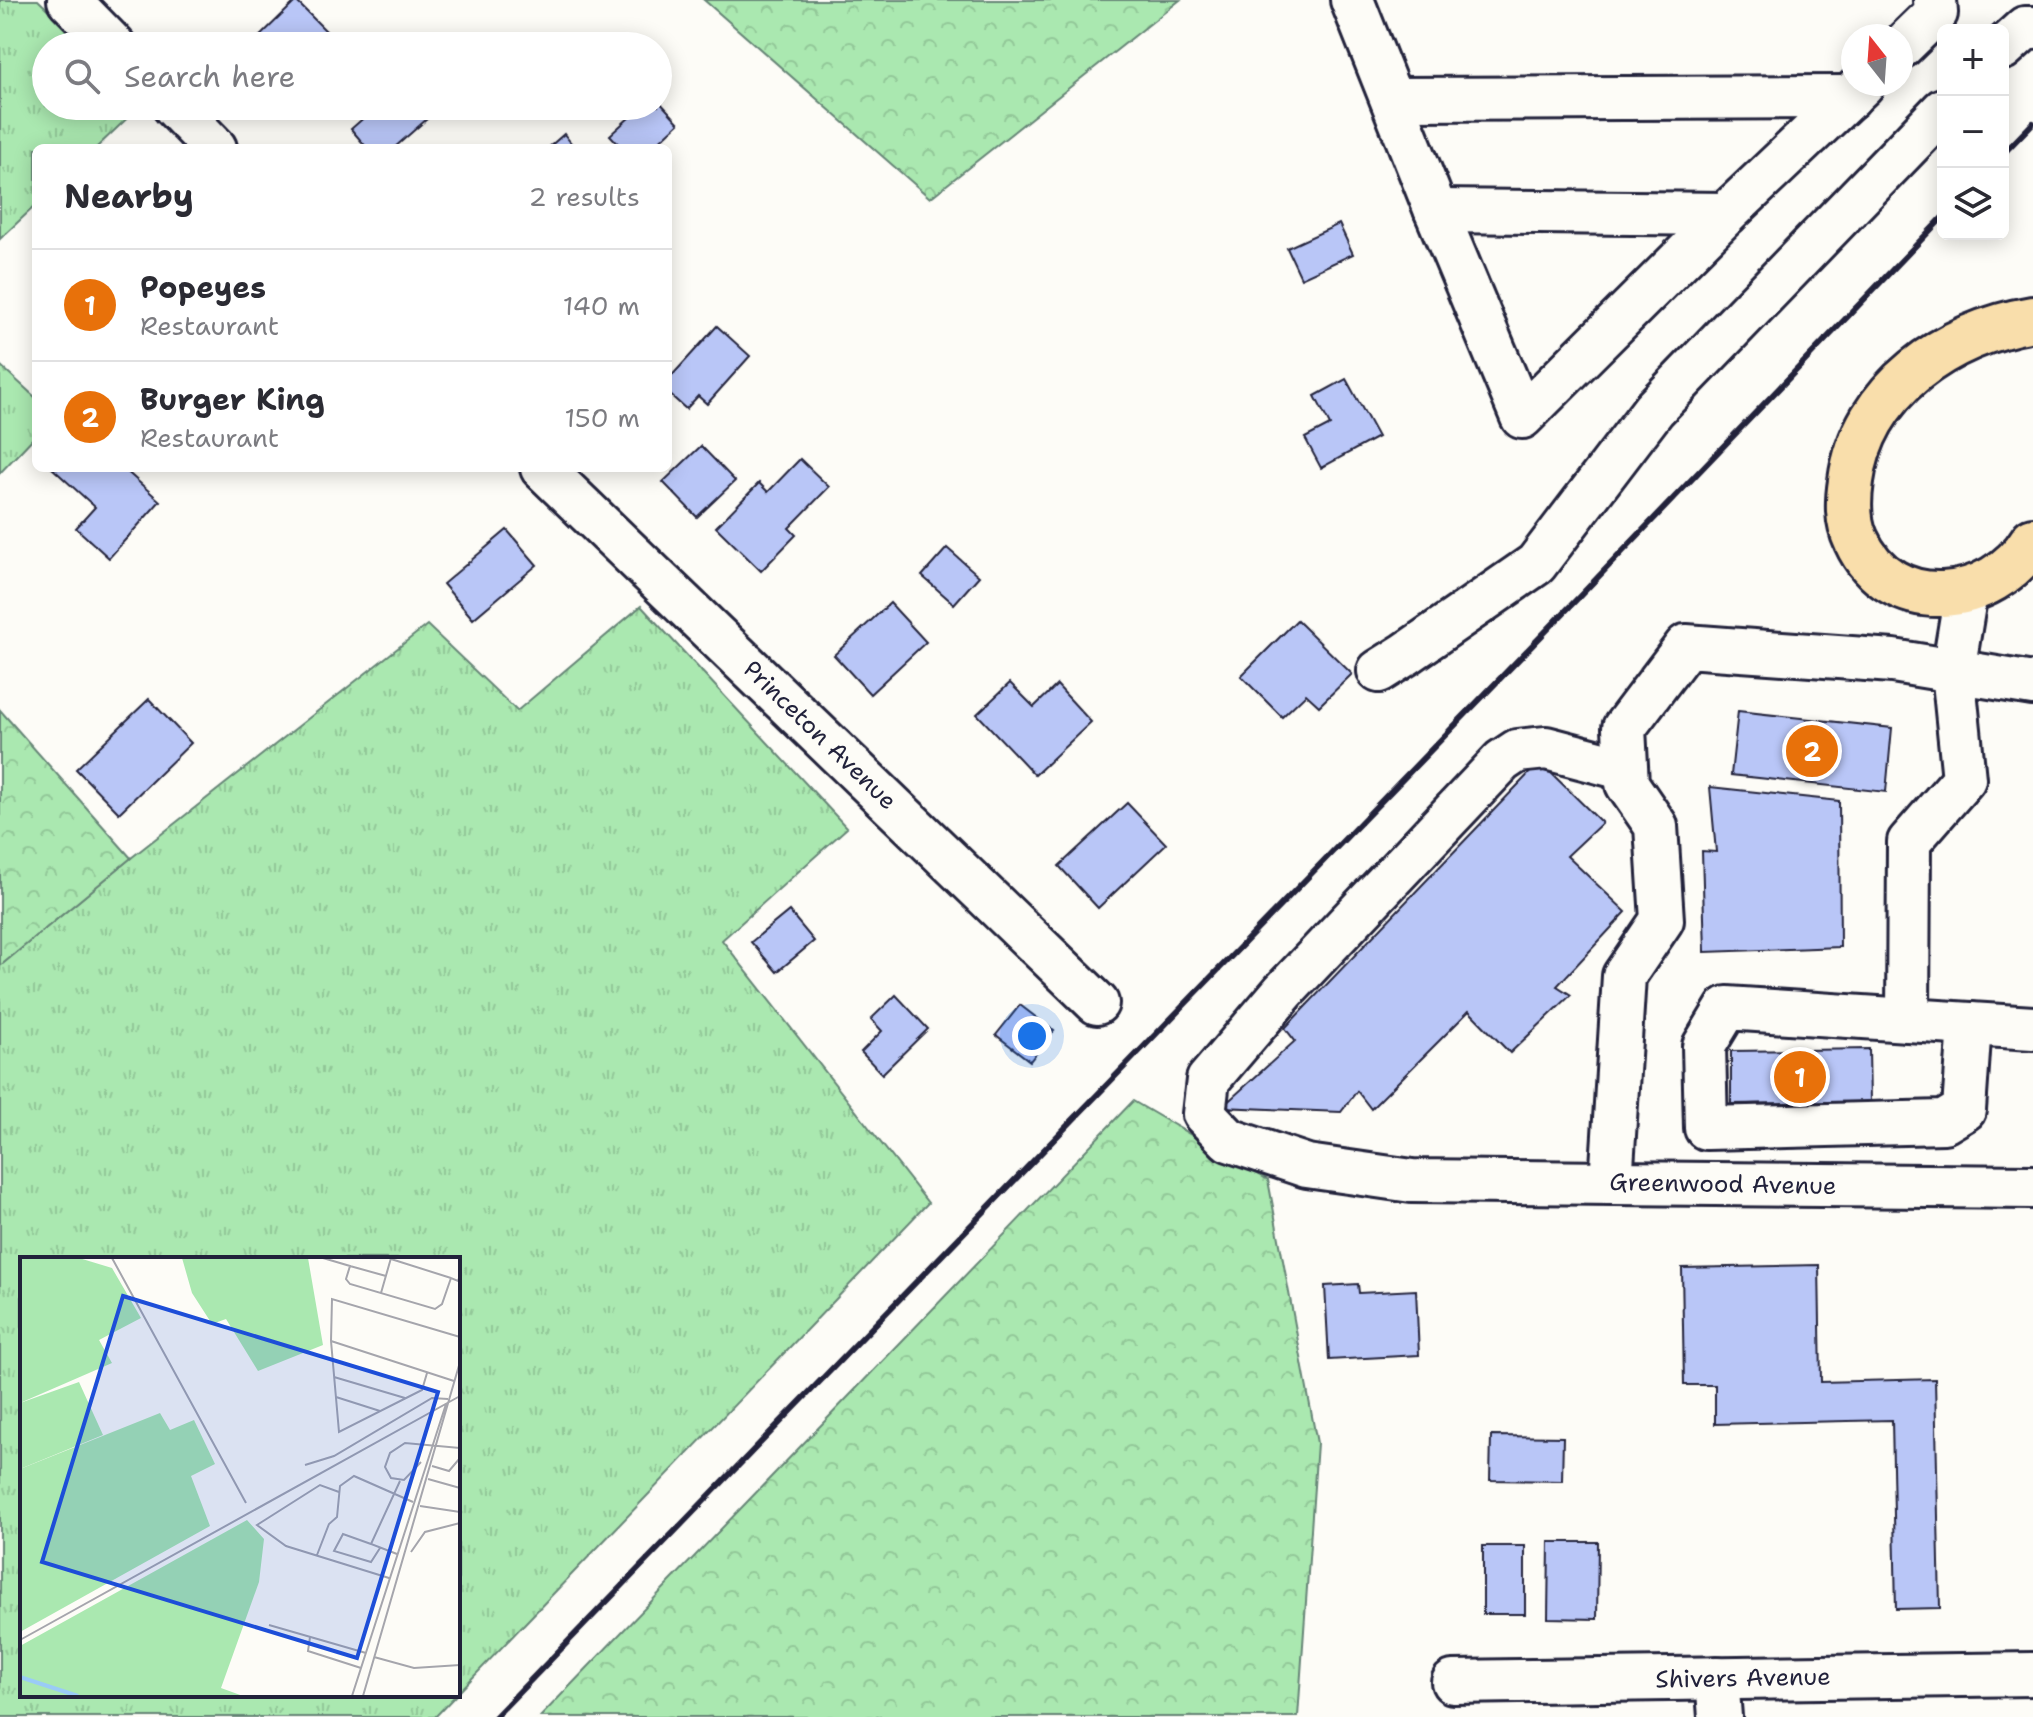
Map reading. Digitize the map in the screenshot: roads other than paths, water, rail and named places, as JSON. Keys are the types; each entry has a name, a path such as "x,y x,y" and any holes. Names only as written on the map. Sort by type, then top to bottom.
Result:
{"main road":[{"path":"2033,319 1977,333 1953,345 1905,378 1883,401 1859,446 1849,496 1851,526 1865,556 1877,570 1910,590 1948,595 1966,592 2010,568 2033,540"}],"street":[{"path":"69,0 100,32"},
{"path":"1352,0 1522,417 1850,96"},
{"path":"1913,35 1936,13 1935,0"},
{"path":"2009,43 2025,28 2033,28"},
{"path":"1392,99 1841,90"},
{"path":"1379,671 1536,564 1654,409 1937,116"},
{"path":"188,120 211,144"},
{"path":"1436,211 1726,214"},
{"name":"Princeton Avenue","path":"546,472 1097,1003"},
{"path":"1908,1020 1909,842 1964,779 1953,671 1966,592"},
{"path":"1611,1183 1624,976 1662,920 1656,826 1627,784 1624,728 1686,646 1893,661 2033,684"},
{"name":"Greenwood Avenue","path":"1626,769 1546,748 1517,751 1502,761 1284,991 1208,1080 1204,1114 1229,1140 1307,1166 1412,1181 2033,1187"},
{"path":"1970,1024 1964,1110 1944,1122 1706,1128 1704,1046 1727,1008 2033,1028"},
{"path":"1846,1186 1850,1125"},
{"name":"Shivers Avenue","path":"1453,1682 1718,1698 2033,1674"}],"railway":[{"path":"2009,148 2033,123"},
{"path":"495,1717 1937,223"}],"place":[{"name":"Burger King","path":"1812,751"},
{"name":"Popeyes","path":"1800,1077"}]}
